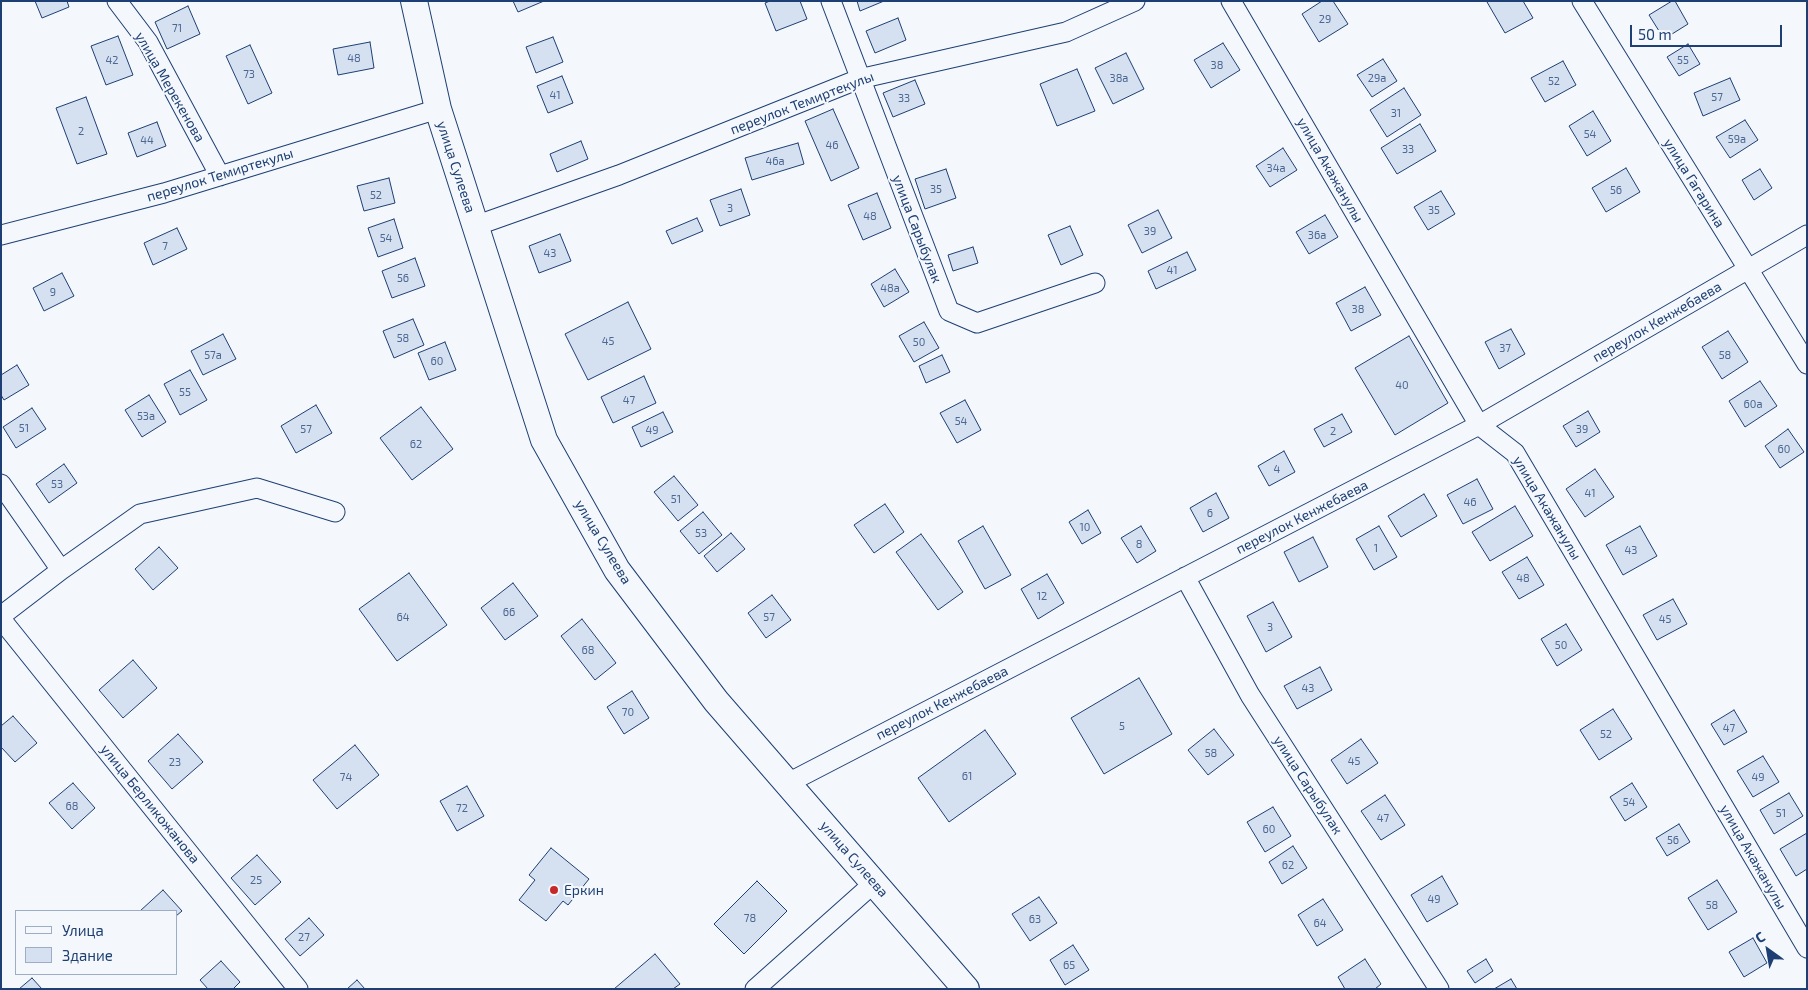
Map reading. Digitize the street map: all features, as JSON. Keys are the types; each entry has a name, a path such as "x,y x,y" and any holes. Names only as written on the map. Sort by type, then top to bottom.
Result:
{"main road":[{"name":"улица Сулеева","path":"414,1 438,109 544,440 617,570 716,701 966,989"}],"street":[{"name":"улица Мерекенова","path":"117,1 148,42 220,176"},
{"name":"улица Сарыбулак","path":"831,1 859,79 949,311 976,324 1095,283"},
{"name":"переулок Темиртекулы","path":"475,226 619,175 859,79 1066,32 1135,1"},
{"name":"улица Акажанулы","path":"1231,1 1479,426 1516,452 1807,948"},
{"name":"улица Гагарина","path":"1582,1 1807,364"},
{"name":"переулок Темиртекулы","path":"1,235 164,193 438,109"},
{"name":"переулок Кенжебаева","path":"788,782 1479,426 1807,235"},
{"path":"1,484 60,570"},
{"path":"1,618 60,570 140,514 257,488 335,512"},
{"name":"улица Сарыбулак","path":"1185,577 1250,695 1439,989"},
{"name":"улица Берликожанова","path":"1,618 298,989"},
{"path":"755,989 874,883"}],"building":[{"path":"35,1 67,1 69,7 42,18"},
{"path":"513,1 544,1 518,12"},
{"path":"770,1 800,1 807,19 776,31 765,3"},
{"path":"857,1 884,1 860,11"},
{"path":"1322,1 1333,1 1348,24 1319,42 1302,14"},
{"path":"1523,1 1533,18 1505,33 1487,2"},
{"path":"1675,1 1688,24 1664,39 1649,15"},
{"path":"188,6 200,34 167,49 155,22"},
{"path":"898,18 906,40 875,53 866,31"},
{"path":"118,36 133,75 106,85 91,46"},
{"path":"553,37 563,62 536,73 526,47"},
{"path":"370,42 374,68 338,75 333,49"},
{"path":"1223,43 1240,70 1211,88 1194,60"},
{"path":"1688,44 1700,64 1679,76 1667,57"},
{"path":"250,45 272,93 248,104 226,56"},
{"path":"1126,53 1144,89 1113,104 1095,68"},
{"path":"1383,59 1397,81 1372,97 1357,75"},
{"path":"1563,61 1576,85 1545,102 1531,78"},
{"path":"1077,69 1095,111 1057,126 1040,84"},
{"path":"562,76 573,103 548,113 537,86"},
{"path":"1730,78 1740,100 1703,116 1694,93"},
{"path":"915,80 925,104 893,117 883,93"},
{"path":"1404,88 1421,115 1387,137 1370,110"},
{"path":"86,97 107,154 77,164 56,108"},
{"path":"833,109 859,168 831,181 805,121"},
{"path":"1593,111 1611,141 1587,156 1569,126"},
{"path":"1745,120 1758,140 1730,158 1716,137"},
{"path":"157,122 166,146 137,157 128,133"},
{"path":"1420,124 1436,151 1397,174 1381,148"},
{"path":"581,141 588,159 557,172 550,154"},
{"path":"798,143 804,164 752,180 745,158"},
{"path":"1283,148 1297,170 1270,187 1256,166"},
{"path":"1626,168 1640,192 1606,212 1592,188"},
{"path":"946,169 956,198 925,209 915,179"},
{"path":"1760,169 1772,188 1754,200 1742,180"},
{"path":"389,178 395,203 364,211 357,186"},
{"path":"741,189 750,215 720,226 710,200"},
{"path":"1441,191 1455,214 1428,230 1414,207"},
{"path":"877,193 891,228 863,240 848,205"},
{"path":"1158,210 1172,238 1142,253 1128,225"},
{"path":"1325,215 1338,237 1309,254 1296,232"},
{"path":"697,218 703,231 672,244 666,231"},
{"path":"394,219 403,248 378,257 368,228"},
{"path":"1070,226 1083,255 1061,265 1048,235"},
{"path":"177,228 187,249 153,265 144,243"},
{"path":"560,234 571,261 539,273 529,246"},
{"path":"973,247 978,263 953,271 948,255"},
{"path":"1187,252 1196,270 1156,289 1148,271"},
{"path":"415,258 425,286 392,298 382,271"},
{"path":"895,269 909,292 884,307 871,284"},
{"path":"62,273 74,296 44,311 33,288"},
{"path":"1365,287 1381,315 1351,331 1336,303"},
{"path":"628,302 651,349 588,380 565,334"},
{"path":"413,319 424,345 394,358 383,331"},
{"path":"924,322 939,348 914,362 899,336"},
{"path":"1511,329 1525,354 1499,369 1485,342"},
{"path":"1728,331 1748,362 1722,379 1702,347"},
{"path":"223,334 236,359 203,375 191,351"},
{"path":"1409,336 1448,403 1395,435 1355,368"},
{"path":"445,342 456,370 429,380 418,353"},
{"path":"942,355 950,372 926,383 919,366"},
{"path":"17,365 29,385 4,400 1,395 1,375"},
{"path":"190,370 207,400 180,415 164,384"},
{"path":"644,376 656,403 613,423 601,397"},
{"path":"1760,381 1777,406 1745,427 1729,401"},
{"path":"149,395 166,422 142,437 125,410"},
{"path":"965,400 981,430 957,443 940,413"},
{"path":"316,405 332,433 296,453 281,426"},
{"path":"421,407 453,449 412,480 380,438"},
{"path":"32,408 46,429 16,448 3,427"},
{"path":"1588,411 1600,432 1576,447 1563,426"},
{"path":"663,412 673,432 641,447 632,427"},
{"path":"1342,414 1352,432 1324,447 1314,429"},
{"path":"1788,429 1804,452 1780,468 1765,446"},
{"path":"1284,451 1295,472 1269,486 1258,466"},
{"path":"64,464 77,483 49,503 36,484"},
{"path":"1595,469 1614,497 1585,517 1566,489"},
{"path":"674,476 698,505 678,521 654,492"},
{"path":"1477,479 1493,509 1463,524 1447,495"},
{"path":"1216,493 1229,518 1203,532 1190,508"},
{"path":"1424,494 1437,516 1401,537 1388,516"},
{"path":"885,504 904,532 874,553 854,525"},
{"path":"1515,506 1533,536 1490,561 1472,532"},
{"path":"1088,510 1101,533 1082,544 1069,522"},
{"path":"703,512 722,535 699,554 680,531"},
{"path":"983,526 1011,575 985,589 958,541"},
{"path":"1141,526 1156,551 1137,563 1121,538"},
{"path":"1379,526 1397,557 1374,570 1356,539"},
{"path":"1640,526 1657,556 1623,575 1606,545"},
{"path":"731,533 745,549 717,572 704,556"},
{"path":"921,534 963,592 938,610 896,552"},
{"path":"1313,537 1328,567 1299,582 1284,552"},
{"path":"159,547 178,568 153,590 135,569"},
{"path":"1527,557 1544,585 1519,599 1502,572"},
{"path":"409,573 447,625 397,661 359,609"},
{"path":"1047,574 1064,603 1038,619 1021,589"},
{"path":"513,583 538,616 505,640 481,608"},
{"path":"772,595 791,620 766,638 748,613"},
{"path":"1673,599 1687,624 1657,640 1643,615"},
{"path":"1273,602 1292,637 1266,652 1247,616"},
{"path":"582,619 616,663 595,680 561,636"},
{"path":"1566,624 1582,650 1557,666 1541,639"},
{"path":"133,660 157,688 123,718 99,690"},
{"path":"1320,667 1332,690 1297,709 1284,686"},
{"path":"1139,678 1172,734 1104,774 1071,718"},
{"path":"632,691 649,718 624,734 607,707"},
{"path":"1613,709 1632,739 1599,760 1580,730"},
{"path":"1734,710 1747,732 1724,745 1711,724"},
{"path":"13,716 37,743 15,762 1,747 1,726"},
{"path":"1214,729 1234,755 1208,775 1188,750"},
{"path":"985,730 1016,774 949,822 918,778"},
{"path":"178,734 203,762 172,789 148,761"},
{"path":"1361,739 1378,763 1347,784 1331,760"},
{"path":"355,745 379,775 337,809 313,780"},
{"path":"1763,756 1779,782 1753,797 1737,771"},
{"path":"73,783 95,808 72,829 49,803"},
{"path":"1632,783 1647,807 1625,821 1610,797"},
{"path":"467,786 484,816 457,831 440,801"},
{"path":"1789,793 1803,816 1774,834 1760,810"},
{"path":"1385,795 1405,825 1381,840 1361,811"},
{"path":"1273,807 1291,836 1265,852 1247,822"},
{"path":"1679,824 1690,842 1667,856 1656,838"},
{"path":"1807,833 1807,869 1796,876 1780,849"},
{"path":"1293,846 1307,868 1282,884 1269,862"},
{"name":"Еркин","path":"551,848 589,879 568,905 563,901 546,921 519,900 535,880 529,875"},
{"path":"257,855 281,882 255,905 231,878"},
{"path":"1442,876 1458,904 1427,922 1411,895"},
{"path":"1717,880 1737,912 1708,930 1688,898"},
{"path":"757,881 787,911 744,954 714,924"},
{"path":"163,890 182,911 178,914 178,910 141,910"},
{"path":"1039,897 1057,923 1030,941 1012,914"},
{"path":"1323,899 1343,930 1317,946 1298,915"},
{"path":"309,918 324,935 300,956 285,939"},
{"path":"1753,938 1767,963 1744,977 1729,952"},
{"path":"1073,945 1089,970 1065,985 1050,960"},
{"path":"655,954 680,984 673,989 614,989"},
{"path":"1365,959 1381,984 1375,989 1345,989 1338,977"},
{"path":"1486,959 1493,971 1475,983 1467,971"},
{"path":"221,961 240,982 233,989 208,989 200,980"},
{"path":"32,978 42,989 19,989"},
{"path":"1511,979 1517,989 1494,989"},
{"path":"357,980 365,989 347,989"}],"place":[{"name":"Еркин","path":"554,890"}]}
